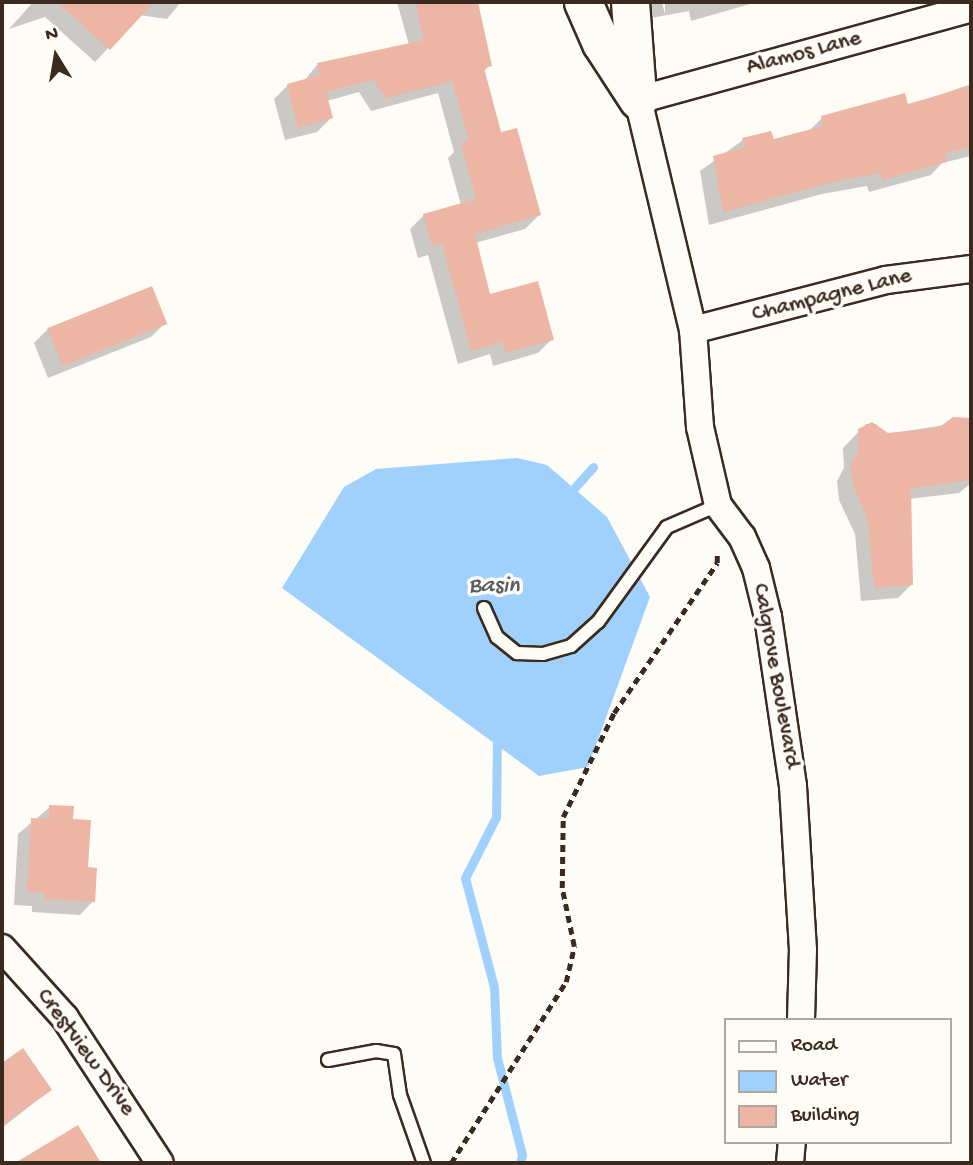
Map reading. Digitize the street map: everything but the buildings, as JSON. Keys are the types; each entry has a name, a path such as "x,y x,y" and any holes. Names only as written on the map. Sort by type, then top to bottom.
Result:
{"street":[{"path":"583,2 601,43 638,100"},
{"path":"630,2 638,100"},
{"name":"Alamos Lane","path":"638,100 971,8"},
{"name":"Calgrove Boulevard","path":"638,100 694,330 700,428 719,505 742,537 756,568 768,617 793,786 803,950 801,1018"},
{"name":"Champagne Lane","path":"694,330 886,280 971,269"},
{"name":"Crestview Drive","path":"2,948 65,1018 160,1163"},
{"path":"790,1163 792,1144"}],"lane":[{"path":"484,608 497,637 517,653 543,653 571,646 598,622 667,527 719,505"},
{"path":"328,1060 376,1051 394,1054 400,1095 424,1163"}],"path":[{"path":"451,1163 566,982 574,946 562,888 559,837 563,817 614,713 717,563 719,505"}],"water":[{"name":"Basin","path":"517,458 547,465 607,517 650,597 588,767 539,776 282,588 344,487 376,469"}],"waterway":[{"path":"567,496 593,467"},
{"path":"497,736 496,817 465,878 494,987 497,1058 522,1155 520,1163"}]}
